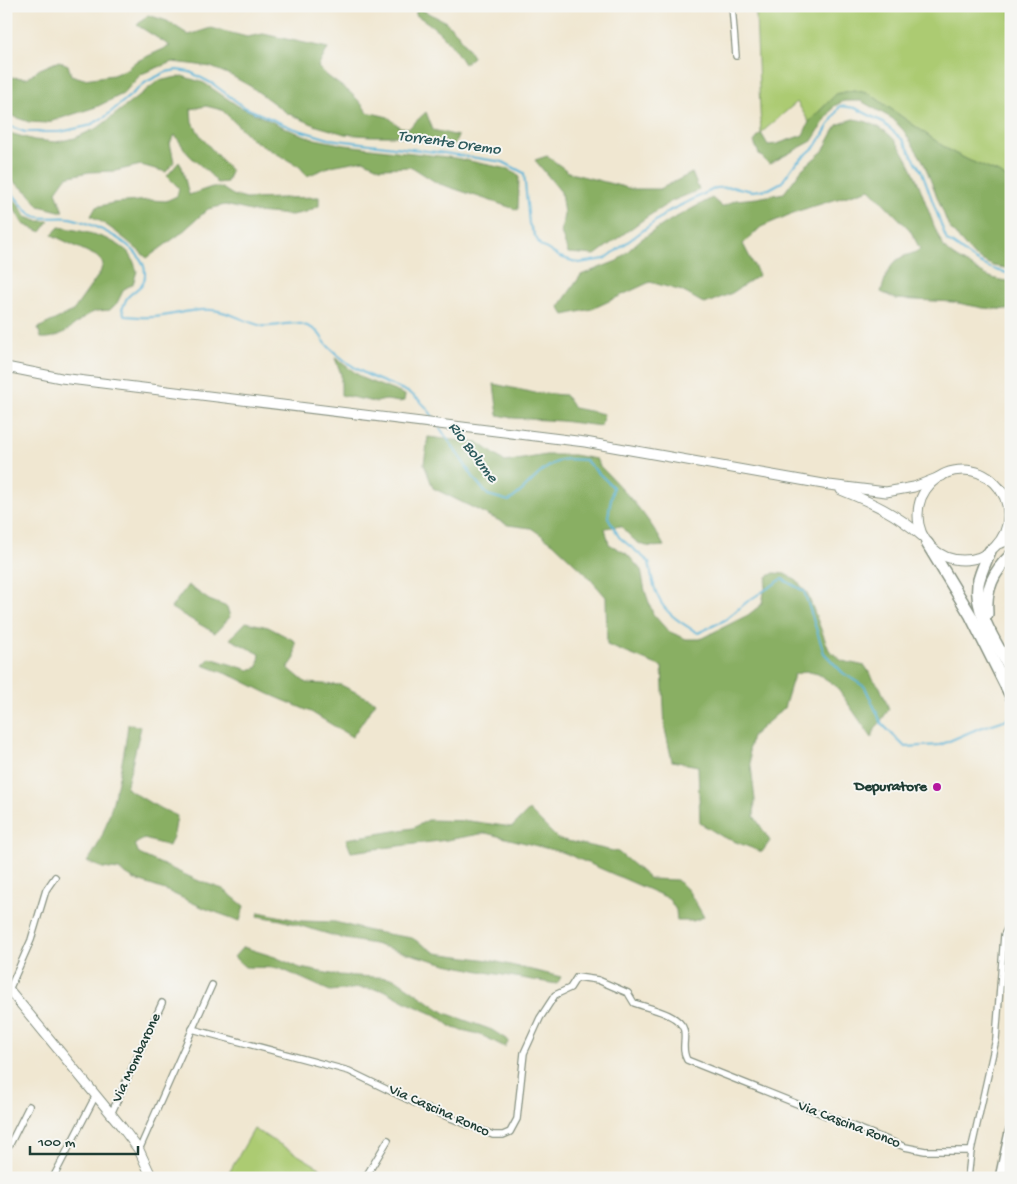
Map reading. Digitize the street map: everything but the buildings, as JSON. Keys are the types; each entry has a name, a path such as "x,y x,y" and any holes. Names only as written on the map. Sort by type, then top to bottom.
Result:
{"highway":[{"path":"925,540 971,616 1011,696"},
{"path":"994,547 978,582 978,597 980,609 1011,670"},
{"path":"988,626 987,591 996,572 1011,555"},
{"path":"1001,1178 1011,1132"}],"main road":[{"path":"6,367 70,380 585,442 829,485 886,492 914,487 958,471 974,472 994,482 1011,501"},
{"path":"925,540 918,520 920,502 932,482 942,476"},
{"path":"829,485 880,506 904,521 935,551 946,557 957,560 969,560 980,557 994,547 1011,540"},
{"path":"994,547 1004,534 1007,523 1007,507 1001,491"},
{"path":"9,993 111,1114 139,1150 154,1177"}],"street":[{"path":"732,6 736,56"},
{"path":"9,993 31,940 46,890 54,877"},
{"path":"968,1178 971,1152 996,1039 1004,935 1008,927 1011,927"},
{"name":"Via Cascina Ronco","path":"192,1029 349,1071 421,1106 493,1136 503,1135 510,1132 517,1119 524,1053 540,1018 555,995 570,988 576,977 598,980 628,993 634,1003 676,1018 684,1029 683,1054 687,1060 905,1147 924,1151 971,1152"},
{"path":"139,1150 212,985"},
{"name":"Via Mombarone","path":"111,1114 162,1003"},
{"path":"55,1174 96,1096"},
{"path":"6,1142 10,1144 29,1106"},
{"path":"365,1178 388,1140"}],"green space":[{"path":"752,6 1011,6 1011,182 1001,174 950,151 870,94 854,90 836,94 809,122 797,102 761,133 756,15"},
{"path":"416,7 446,22 459,35 473,57 464,64 454,48 443,36 416,15"},
{"path":"148,15 167,21 189,35 211,28 247,37 263,34 328,48 318,67 350,92 367,112 388,117 400,127 409,128 426,112 433,130 458,136 454,145 398,136 345,134 317,126 287,113 250,86 211,67 172,62 141,74 123,94 96,107 46,123 29,122 6,114 6,77 27,78 40,69 59,61 68,65 71,75 84,79 113,75 127,69 135,62 170,46 137,25"},
{"path":"182,76 204,83 238,106 292,131 315,139 345,145 455,158 508,169 519,176 518,210 437,183 412,167 380,168 363,160 331,166 307,176 300,167 253,140 222,110 206,106 191,109 192,122 202,138 231,171 227,182 217,183 189,155 175,135 170,143 174,162 166,172 141,165 115,171 89,172 66,177 56,191 63,212 39,206 29,193 6,176 6,132 34,140 56,142 75,138 99,127 158,81"},
{"path":"854,90 870,94 950,151 1001,174 1011,182 1011,269 993,266 974,256 949,227 923,161 904,131 893,119 861,101 844,101 834,106 812,141 769,164 759,154 754,142 761,133 768,145 777,144 803,135 809,122 836,94"},
{"path":"853,119 865,121 887,132 898,145 908,160 946,250 985,275 995,279 1011,281 1011,310 983,308 953,302 896,299 881,292 888,272 894,263 920,249 910,230 870,189 798,211 761,227 743,244 759,275 732,293 705,304 682,291 650,282 592,309 564,315 559,307 581,275 617,261 640,240 669,221 712,198 722,207 736,200 784,193 802,169 823,151 837,125"},
{"path":"547,156 570,173 632,189 660,189 692,173 699,190 672,201 595,255 568,253 561,232 564,214 561,192 535,160"},
{"path":"179,162 189,195 212,187 222,188 233,195 246,199 319,197 319,206 306,212 292,215 255,212 225,205 208,209 180,234 147,258 113,230 91,216 96,207 113,203 150,200 166,201 177,196 179,188 167,176"},
{"path":"6,191 19,205 26,217 37,221 49,221 41,232 23,224 13,207 6,201"},
{"path":"59,227 87,233 114,242 129,253 137,271 133,284 124,289 117,303 110,310 98,311 87,315 57,336 41,338 38,328 73,311 100,273 103,263 96,256 52,235"},
{"path":"335,358 364,379 405,395 404,401 386,400 375,402 341,395 341,374"},
{"path":"494,384 535,393 565,395 574,408 604,414 601,426 498,415"},
{"path":"428,437 479,443 505,462 546,455 574,455 596,459 600,466 643,514 664,546 656,547 639,543 621,526 605,528 609,544 627,554 641,570 645,591 653,614 668,631 686,639 700,639 748,615 762,604 767,577 774,573 785,574 797,581 807,593 829,650 842,661 865,666 880,687 889,709 874,731 872,738 835,685 818,674 805,671 794,675 784,708 752,736 749,749 755,800 754,816 770,841 762,852 723,837 700,823 698,766 672,761 665,729 662,667 607,645 606,597 585,573 553,543 531,528 508,525 433,488 424,464"},
{"path":"188,585 209,600 227,607 230,617 215,633 171,608"},
{"path":"246,622 268,627 295,641 295,658 288,668 306,683 341,685 376,702 352,737 311,712 235,677 203,665 210,658 249,670 258,667 260,654 230,639"},
{"path":"128,724 141,727 126,788 152,804 177,816 174,834 169,846 144,839 135,844 139,854 199,881 223,889 244,906 240,921 204,908 165,890 135,880 119,870 103,868 87,862 100,841 112,805 122,765"},
{"path":"529,810 558,839 618,852 650,879 677,880 688,890 704,917 693,921 677,921 676,910 668,898 565,853 486,833 351,852 346,839 413,828 428,820 469,821 512,827"},
{"path":"259,912 301,921 335,922 369,931 412,938 436,953 489,960 561,977 557,984 446,964 374,944 345,939 281,920 258,916"},
{"path":"243,947 275,957 300,968 337,975 394,978 445,1013 492,1030 509,1041 505,1047 479,1034 453,1028 438,1016 384,990 360,988 330,991 279,968 245,967 234,957"},
{"path":"254,1129 337,1178 226,1178"}],"waterway":[{"name":"Torrente Oremo","path":"6,125 25,132 60,132 88,126 105,117 146,82 166,72 177,70 190,72 213,84 244,107 292,128 329,139 503,162 524,173 529,224 540,245 560,257 579,263 605,259 669,211 716,188 734,187 752,191 769,189 782,182 794,165 817,145 840,106 855,108 881,121 903,140 922,172 947,241 980,263 995,270 1011,274"},
{"name":"Rio Bolume","path":"6,185 31,214 45,218 70,218 92,225 117,238 137,255 143,265 145,275 143,283 126,299 122,309 125,316 149,317 197,310 212,310 225,312 262,326 291,323 302,324 320,334 332,350 354,367 411,394 419,400 435,420"},
{"name":"Rio Bolume","path":"440,428 476,481 488,495 509,501 553,464 564,459 585,460 613,487 608,517 619,537 649,562 658,597 663,605 676,619 698,633 725,620 748,601 782,579 804,591 824,653 843,673 865,687 882,724 905,747 940,745 977,729 1011,718"}],"place":[{"name":"Depuratore","path":"937,787"}]}
